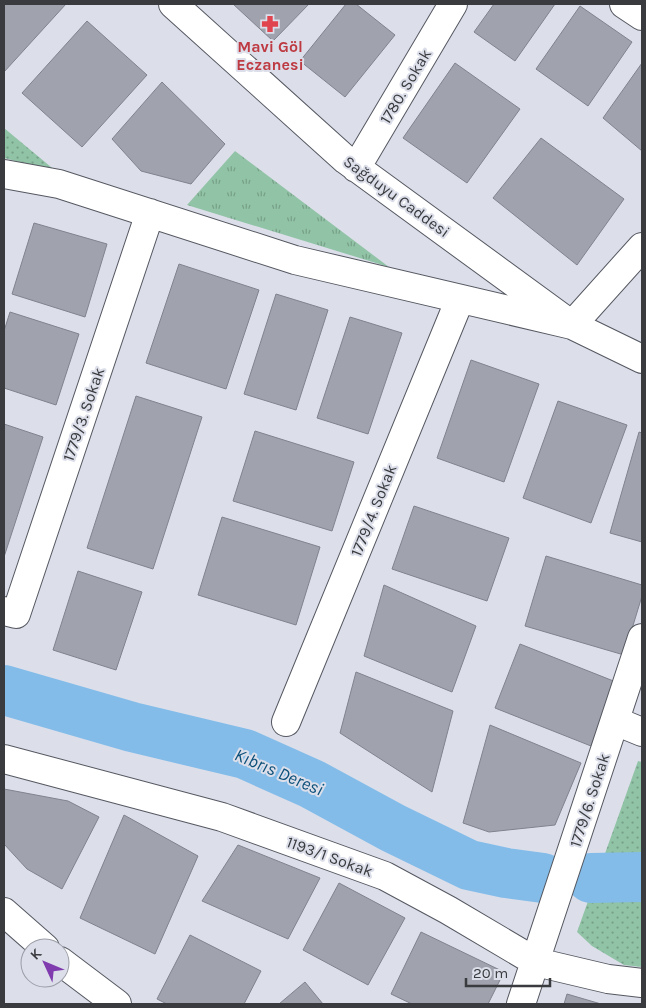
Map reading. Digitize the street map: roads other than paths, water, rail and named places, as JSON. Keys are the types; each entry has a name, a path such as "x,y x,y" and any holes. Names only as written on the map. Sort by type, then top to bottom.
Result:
{"street":[{"name":"Sağduyu Caddesi","path":"173,4 356,168 572,325 642,359"},
{"name":"1780. Sokak","path":"356,168 453,4"},
{"path":"624,4 642,16"},
{"path":"4,174 59,184 295,260 572,325 642,247"},
{"name":"1779/3. Sokak","path":"10,613 150,213"},
{"name":"1779/4. Sokak","path":"286,722 460,299"},
{"name":"1779/6. Sokak","path":"521,1004 642,638"},
{"name":"1193/1 Sokak","path":"4,759 222,817 385,876 448,910 536,962 608,979 642,983"},
{"path":"4,912 34,938"},
{"path":"70,968 118,1004"}],"waterway":[{"name":"Kıbrıs Deresi","path":"4,690 132,727 245,754 312,784 393,828 469,865 543,878"},
{"name":"Kıbrıs Deresi","path":"591,878 642,877"}],"place":[{"name":"Mavi Göl Eczanesi","path":"270,24"}]}
